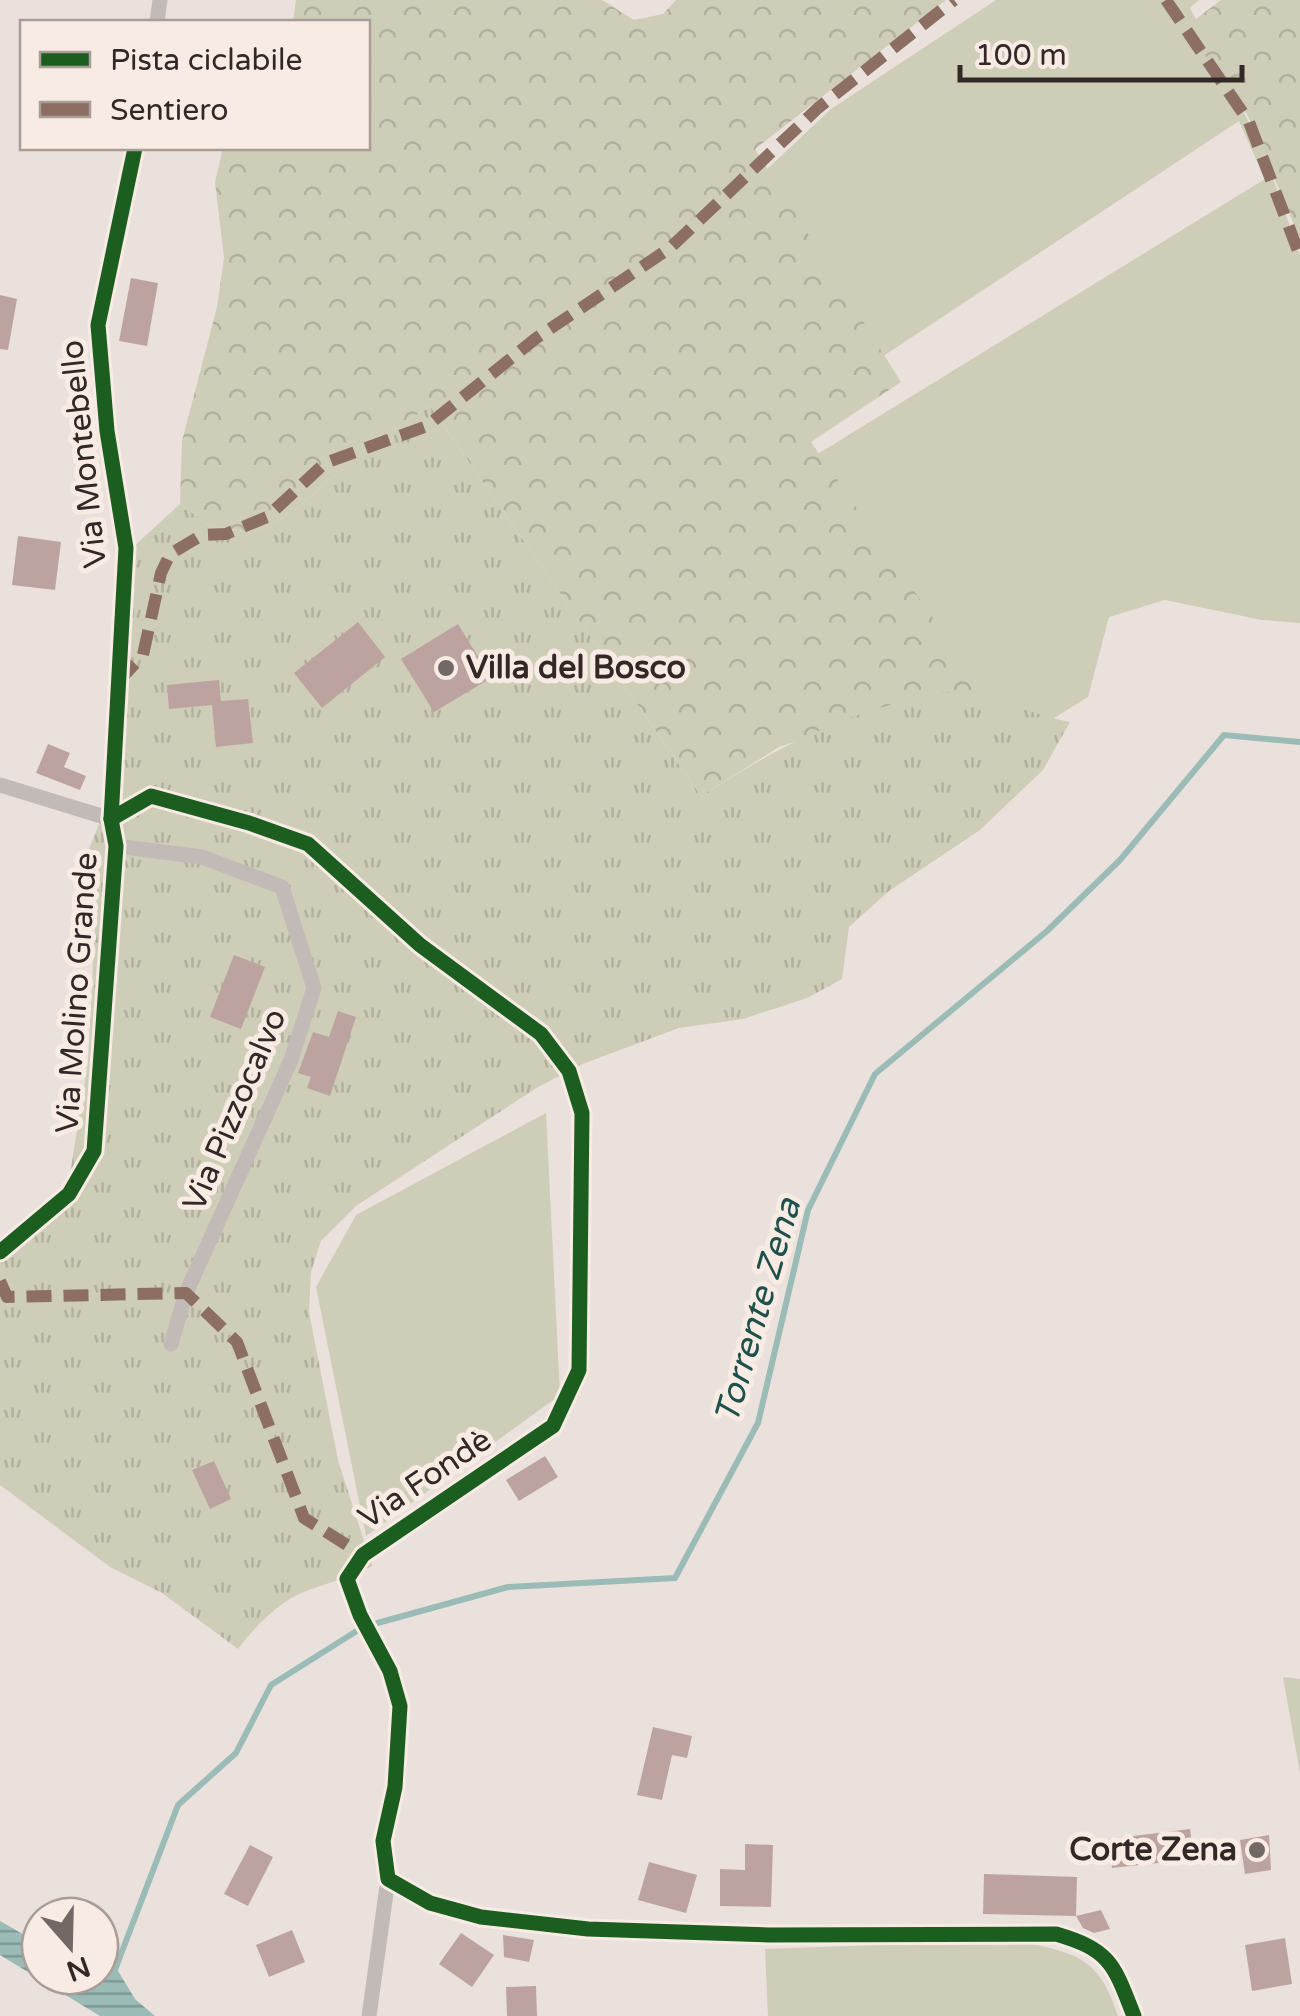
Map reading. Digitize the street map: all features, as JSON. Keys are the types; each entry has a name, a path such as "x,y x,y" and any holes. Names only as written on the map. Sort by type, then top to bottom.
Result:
{"street":[{"name":"Via Montebello","path":"111,819 126,548 107,431 98,325 135,150"},
{"path":"0,785 111,819"},
{"name":"Via Fondè","path":"111,819 150,796 308,844 420,945 541,1034 569,1071 582,1113 578,1370 553,1426 363,1555 347,1579 360,1615 390,1671 400,1706 396,1787 383,1841 388,1879 369,2016"},
{"name":"Via Molino Grande","path":"0,1252 69,1194 94,1151 116,846 111,819"},
{"name":"Via Pizzocalvo","path":"116,846 202,857 282,887 314,988 291,1060 186,1293 171,1344"},
{"path":"388,1879 430,1903 481,1917 588,1930 769,1935 1056,1934 1090,1944 1110,1961 1134,2016"}],"green space":[{"path":"296,0 602,0 634,20 663,14 676,0 946,0 755,149 901,382 811,442 988,698 946,692 779,747 701,796 430,406 369,446 289,515 252,532 210,526 180,504 182,441 217,307 224,258 215,182 223,150 370,150 370,20 293,20"},
{"path":"996,0 1199,0 1190,8 1263,150 1300,255 1300,623 1262,620 1165,600 1109,617 1088,697 1038,728 559,613 1265,179 1239,121 552,575 679,252 831,109"},
{"path":"1221,0 1300,0 1300,239 1248,116 1196,42 1196,19"},
{"path":"430,406 701,796 823,729 875,709 933,694 980,696 1070,722 1043,770 980,830 889,891 849,927 842,979 807,998 743,1019 679,1028 585,1063 538,1087 356,1206 321,1241 311,1272 309,1312 338,1460 372,1566 289,1600 238,1649 162,1593 110,1567 0,1485 0,1255 53,1204 70,1174 88,1062 97,886 89,849 115,785 119,560 180,504 210,526 252,532 289,515 369,446"},
{"path":"546,1113 560,1395 366,1536 316,1287 356,1215"},
{"path":"1283,1677 1300,1679 1300,1773"},
{"path":"1018,1940 1082,1960 1102,1980 1118,2016 768,2016 765,1949"}],"water":[{"path":"0,1921 20,1932 20,1967 0,1955"},
{"path":"120,1974 135,1999 155,2016 100,2016 67,1996 120,1996"}],"building":[{"path":"131,278 158,283 147,346 119,341"},
{"path":"0,295 17,299 8,350 0,349"},
{"path":"18,536 61,542 55,590 12,585"},
{"path":"358,622 385,657 322,708 294,673"},
{"name":"Villa del Bosco","path":"458,624 491,678 434,712 401,659"},
{"path":"219,680 221,701 248,699 253,743 216,747 212,705 169,709 167,685"},
{"path":"48,744 70,753 64,767 86,776 80,790 36,773"},
{"path":"234,955 265,967 241,1029 210,1017"},
{"path":"338,1011 356,1017 330,1096 307,1088 311,1077 298,1073 313,1032 329,1037"},
{"path":"545,1456 558,1477 519,1501 506,1480"},
{"path":"214,1461 231,1499 210,1509 192,1470"},
{"path":"653,1727 692,1736 687,1758 672,1755 662,1800 637,1795"},
{"path":"1190,1829 1194,1859 1112,1868 1109,1839"},
{"name":"Corte Zena","path":"1269,1835 1271,1870 1245,1874 1240,1840"},
{"path":"745,1844 773,1845 771,1907 720,1906 720,1869 745,1870"},
{"path":"250,1845 273,1857 248,1906 224,1894"},
{"path":"649,1862 697,1875 686,1913 638,1900"},
{"path":"984,1874 1077,1877 1076,1916 983,1914"},
{"path":"1101,1910 1110,1929 1094,1933 1083,1928 1076,1916"},
{"path":"292,1930 305,1962 269,1977 256,1945"},
{"path":"461,1933 494,1955 472,1987 439,1964"},
{"path":"503,1935 534,1940 529,1962 504,1957"},
{"path":"1285,1938 1292,1984 1252,1991 1245,1945"},
{"path":"536,1986 537,2016 507,2016 506,1987"}],"waterway":[{"name":"Torrente Zena","path":"120,1957 178,1805 236,1753 271,1685 363,1627 508,1587 675,1578 758,1423 808,1210 875,1074 1047,931 1120,860 1224,735 1300,742"}],"marked path":[{"path":"118,682 143,655 161,573 170,554 202,535 226,534 267,517 325,463 427,426 535,339 670,248 818,108 954,0"},
{"path":"1166,0 1249,122 1300,256"},
{"path":"0,1281 7,1297 186,1293 237,1342 304,1518 363,1555"}],"cycle path":[{"path":"0,1252 69,1194 94,1151 116,846 111,819 126,548 107,431 98,325 135,150"},
{"path":"111,819 151,796 308,844 420,945 541,1034 569,1071 582,1113 579,1370 553,1426 363,1555 347,1579 360,1615 390,1671 400,1706 395,1787 383,1841 388,1879 430,1903 481,1917 588,1929 769,1935 1056,1934 1089,1946 1108,1962 1134,2016"}],"place":[{"name":"Villa del Bosco","path":"446,668"},
{"name":"Corte Zena","path":"1257,1850"}]}
